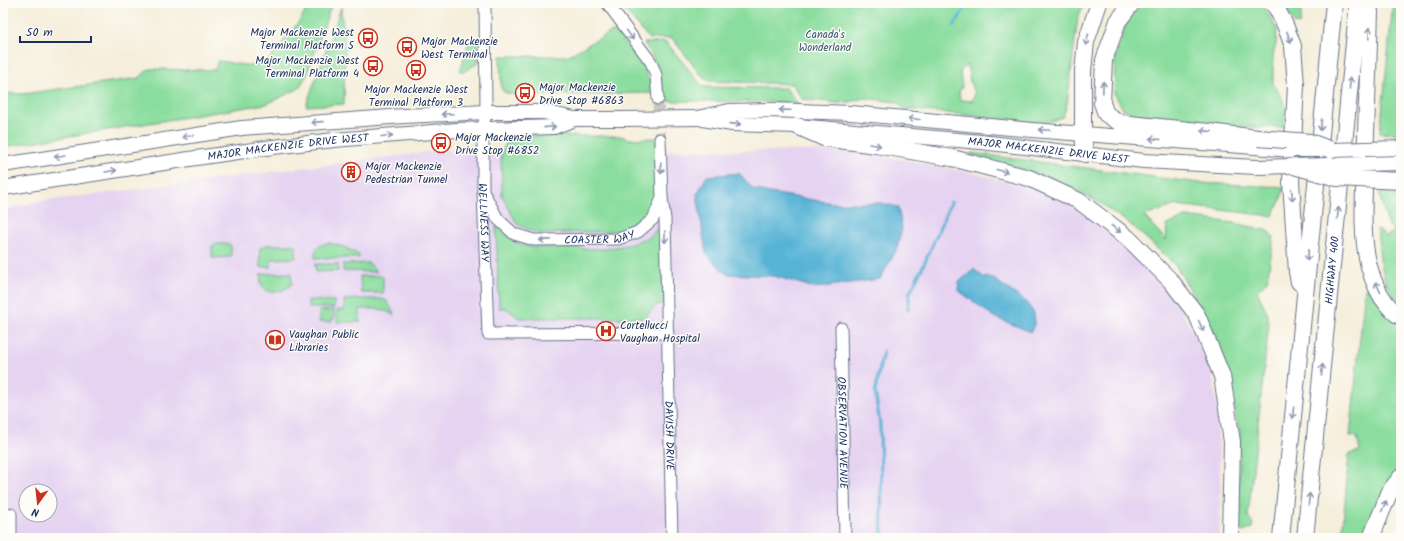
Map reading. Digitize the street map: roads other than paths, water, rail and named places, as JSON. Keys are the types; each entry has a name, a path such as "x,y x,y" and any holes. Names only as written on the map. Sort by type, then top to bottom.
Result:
{"highway":[{"path":"1085,154 1083,133 1084,64 1086,42 1099,3"},
{"path":"1132,3 1118,21 1104,60 1102,103 1106,114 1120,123 1310,142 1331,150"},
{"path":"1272,3 1276,7 1285,25 1293,46 1296,85 1291,182 1297,272 1303,304"},
{"path":"1281,538 1334,3"},
{"name":"HIGHWAY 400","path":"1305,538 1358,3"},
{"path":"1368,3 1370,12 1364,211 1366,246 1371,272 1382,298 1395,314 1401,317"},
{"path":"796,126 824,138 952,158 1028,178 1079,201 1128,238 1171,281 1196,315 1222,376 1232,442 1230,538"},
{"path":"1294,166 1337,178 1401,181"},
{"path":"1371,538 1390,491 1401,477"}],"main road":[{"name":"MAJOR MACKENZIE DRIVE WEST","path":"697,118 729,111 771,110 851,112 1032,130 1292,150 1401,148"},
{"name":"MAJOR MACKENZIE DRIVE WEST","path":"3,165 242,128 404,116 486,112 544,112 574,119 697,118 732,124 796,126 981,142 1144,161 1256,167 1401,162"},
{"name":"MAJOR MACKENZIE DRIVE WEST","path":"3,188 273,147 450,130 554,127 574,119"}],"street":[{"name":"WELLNESS WAY","path":"485,3 486,112 483,129 482,191 488,334 668,333"},
{"path":"607,3 651,62 656,76 658,99"},
{"name":"COASTER WAY","path":"482,191 498,219 514,234 534,240 618,239 638,232 653,219 662,198 660,139"},
{"name":"DAVISH DRIVE","path":"662,198 665,219 672,538"},
{"name":"OBSERVATION AVENUE","path":"840,328 845,538"},
{"path":"3,513 11,514 10,538"}],"water":[{"path":"739,173 753,189 770,193 833,203 880,203 898,207 902,228 897,249 880,279 815,288 774,276 726,274 706,254 697,194 707,176"},
{"path":"974,269 983,277 992,278 1025,301 1034,313 1035,323 1031,332 994,317 958,290 959,282"}],"waterway":[{"path":"954,26 968,3"},
{"path":"908,310 910,292 925,262 951,202"},
{"path":"882,538 880,424 875,392 883,351"}],"tunnel":[{"path":"658,99 660,139"}],"place":[{"name":"Major Mackenzie West Terminal Platform 5","path":"368,38"},
{"name":"Major Mackenzie West Terminal","path":"407,47"},
{"name":"Major Mackenzie West Terminal Platform 4","path":"373,66"},
{"name":"Major Mackenzie West Terminal Platform 3","path":"416,70"},
{"name":"Major Mackenzie Drive Stop #6863","path":"525,93"},
{"name":"Major Mackenzie Drive Stop #6852","path":"441,143"},
{"name":"Major Mackenzie Pedestrian Tunnel","path":"351,172"},
{"name":"Cortellucci Vaughan Hospital","path":"606,331"},
{"name":"Vaughan Public Libraries","path":"275,340"}],"park label":[{"name":"Canada's Wonderland","path":"825,40"}]}
